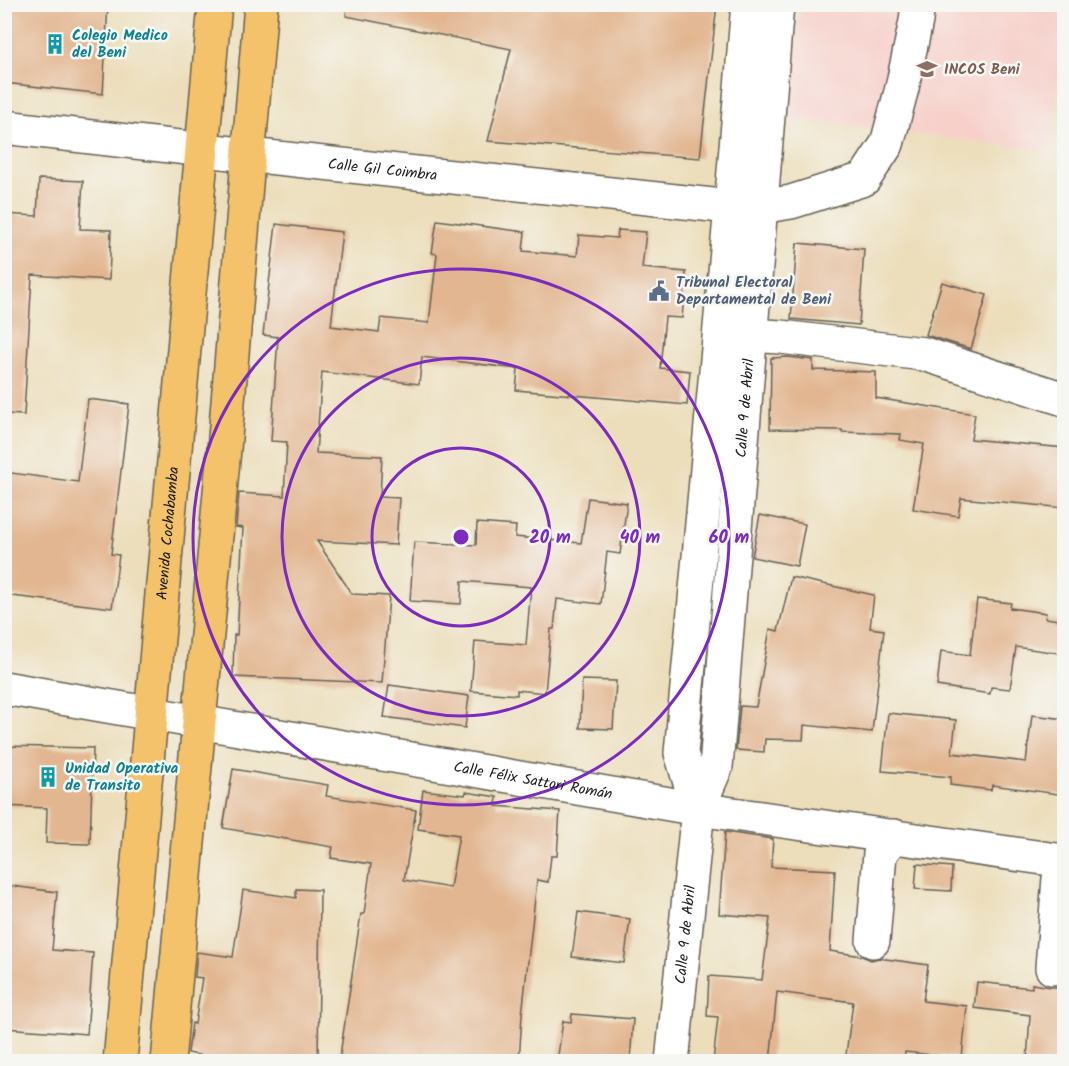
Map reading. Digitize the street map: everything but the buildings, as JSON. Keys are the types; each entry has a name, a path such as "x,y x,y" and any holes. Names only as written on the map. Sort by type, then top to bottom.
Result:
{"main road":[{"name":"Avenida Cochabamba","path":"120,1062 215,4"},
{"path":"168,1062 226,426 261,4"}],"street":[{"name":"Calle 9 de Abril","path":"672,1062 698,809 716,766 749,335 745,207 747,4"},
{"name":"Calle 9 de Abril","path":"698,809 681,753 745,207 777,4"},
{"name":"Calle Gil Coimbra","path":"4,127 745,207 791,202 864,178 887,144 902,88 918,4"},
{"path":"749,335 924,354 1065,399"},
{"name":"Calle Félix Sattori Román","path":"4,688 698,809 1065,861"},
{"path":"873,941 880,853 894,836"},
{"path":"1052,968 1059,878 1065,871"}],"shaded area":[{"name":"INCOS Beni","path":"801,5 1064,5 1051,151 790,118"}],"place":[{"name":"Colegio Medico del Beni","path":"55,44"},
{"name":"INCOS Beni","path":"927,69"},
{"name":"Tribunal Electoral Departamental de Beni","path":"659,291"},
{"name":"Unidad Operativa de Transito","path":"48,777"}]}
